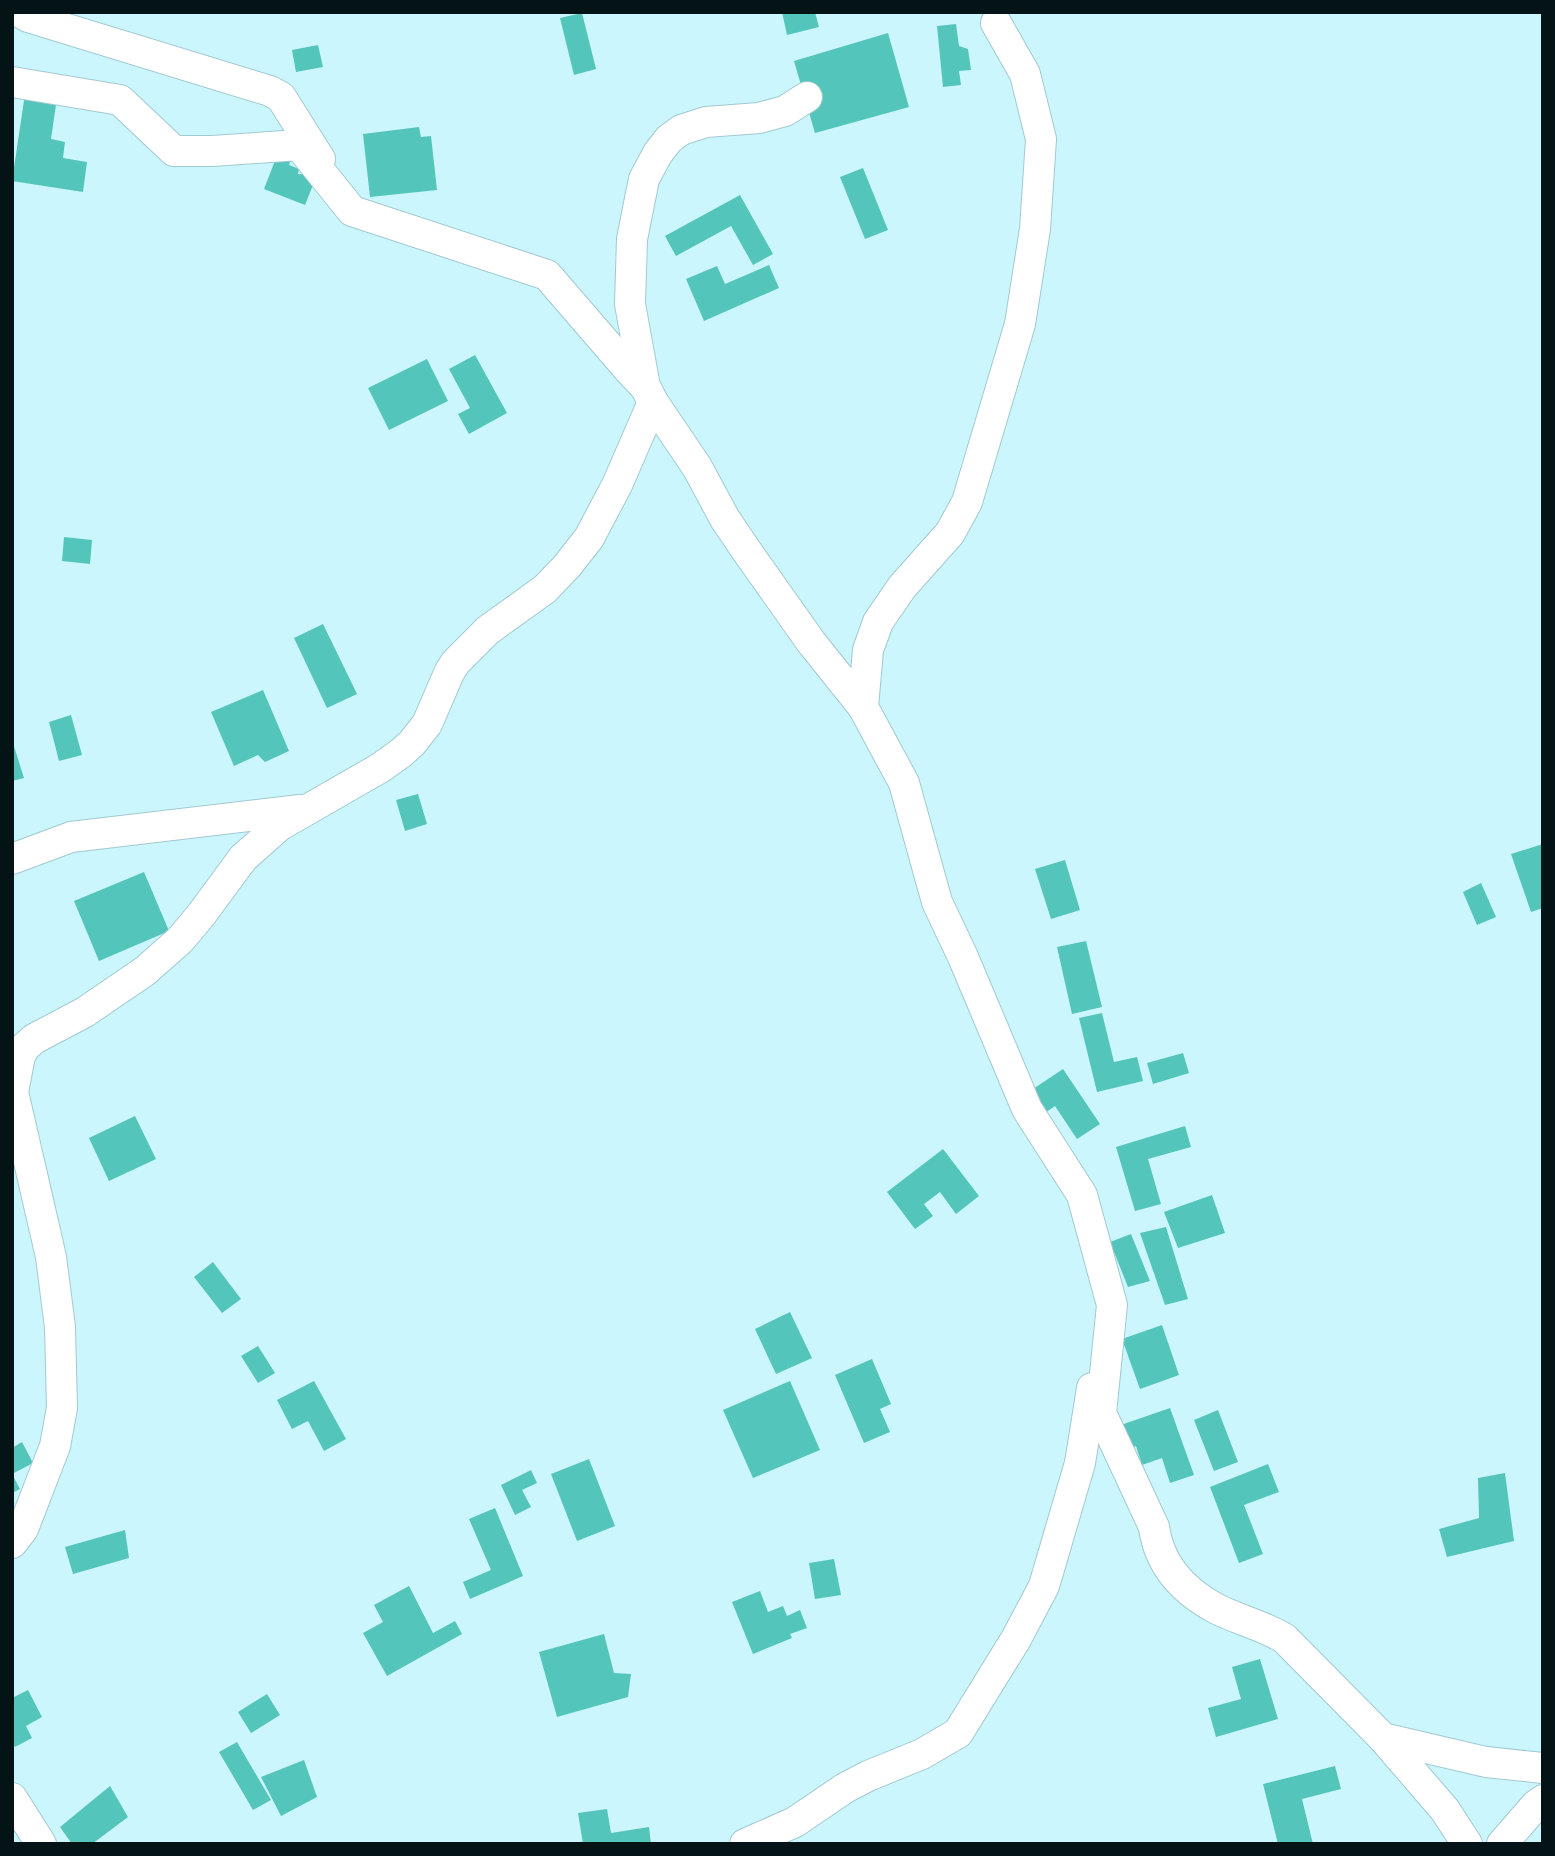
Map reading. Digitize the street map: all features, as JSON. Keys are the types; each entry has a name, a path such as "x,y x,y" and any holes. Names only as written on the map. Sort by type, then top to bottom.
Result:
{"street":[{"path":"19,12 281,96 352,211"},
{"path":"863,707 868,650 878,622 902,587 950,533 967,502 1020,324 1035,229 1041,139 1025,74 996,23"},
{"path":"12,82 120,100 174,151 299,145 352,211 547,275 629,370 697,467 725,519 746,550 811,642 863,707 904,783 937,902 1027,1109 1082,1195 1112,1305 1101,1413 1154,1527 1163,1558 1189,1591 1214,1608 1269,1629 1285,1639 1383,1738 1445,1810 1467,1844"},
{"path":"12,1543 23,1529 55,1446 62,1408 60,1327 51,1257 13,1092 20,1056 34,1039 85,1013 145,971 187,932 243,858 279,826 401,753 427,724 455,663 488,631 545,589 567,566 589,538 617,485 649,395 630,304 632,239 643,179 658,153 669,139 681,130 706,122 759,118 785,111 807,97"},
{"path":"12,859 71,836 306,809"},
{"path":"745,1844 794,1822 868,1776 922,1754 958,1733 1016,1639 1044,1586 1080,1463 1108,1287"},
{"path":"1383,1738 1486,1762 1543,1768"},
{"path":"12,1798 41,1844"},
{"path":"1502,1844 1543,1800"}],"building":[{"path":"782,12 815,12 819,27 787,35"},
{"path":"582,13 596,69 574,75 560,18"},
{"path":"956,24 959,46 968,49 971,70 959,71 961,85 943,87 937,26"},
{"path":"888,33 909,107 815,133 794,61"},
{"path":"318,45 323,67 296,72 292,50"},
{"path":"25,94 57,98 51,139 65,142 63,158 87,162 83,192 12,181"},
{"path":"419,127 421,137 431,136 437,190 370,197 363,134"},
{"path":"278,153 291,158 289,165 299,169 298,174 317,175 305,205 264,189"},
{"path":"863,168 888,230 865,239 840,177"},
{"path":"740,195 773,254 753,265 731,226 676,256 665,236"},
{"path":"769,265 779,288 704,321 686,279 717,266 725,284"},
{"path":"475,355 507,413 469,434 458,414 470,408 449,369"},
{"path":"427,359 448,401 389,430 368,388"},
{"path":"64,537 92,540 90,564 62,561"},
{"path":"323,624 357,694 327,708 294,638"},
{"path":"263,690 289,751 265,762 258,755 234,766 211,712"},
{"path":"71,715 82,755 59,761 49,722"},
{"path":"12,740 24,778 12,781"},
{"path":"418,794 427,824 405,831 396,800"},
{"path":"1543,844 1543,908 1531,912 1511,854"},
{"path":"1065,860 1080,910 1051,919 1035,869"},
{"path":"144,872 169,931 99,961 74,901"},
{"path":"1481,883 1496,917 1477,925 1463,892"},
{"path":"1086,941 1102,1007 1072,1014 1057,947"},
{"path":"1102,1013 1114,1062 1137,1057 1143,1081 1097,1092 1079,1018"},
{"path":"1183,1053 1189,1073 1153,1084 1147,1063"},
{"path":"1063,1069 1100,1124 1077,1139 1055,1106 1042,1115 1027,1093"},
{"path":"135,1116 156,1159 109,1181 89,1138"},
{"path":"1185,1126 1191,1147 1148,1159 1161,1204 1135,1211 1116,1147"},
{"path":"943,1149 979,1196 956,1214 940,1192 924,1204 933,1216 915,1229 887,1192"},
{"path":"1212,1195 1225,1233 1178,1248 1164,1212"},
{"path":"1166,1227 1188,1299 1165,1305 1140,1233"},
{"path":"1131,1234 1150,1281 1128,1287 1110,1242"},
{"path":"213,1262 241,1299 222,1313 194,1277"},
{"path":"790,1312 812,1358 776,1374 755,1329"},
{"path":"1162,1325 1179,1375 1140,1389 1122,1339"},
{"path":"258,1346 275,1373 258,1383 241,1356"},
{"path":"872,1359 891,1404 880,1409 890,1432 864,1443 835,1375"},
{"path":"314,1381 346,1439 324,1451 308,1421 292,1429 277,1400"},
{"path":"790,1381 820,1450 753,1478 723,1410"},
{"path":"1170,1408 1194,1475 1170,1483 1162,1458 1142,1465 1136,1446 1126,1450 1118,1426"},
{"path":"1218,1410 1238,1462 1214,1471 1194,1420"},
{"path":"22,1442 33,1463 12,1474 12,1448"},
{"path":"589,1459 615,1526 577,1541 551,1474"},
{"path":"1268,1464 1279,1492 1244,1505 1263,1554 1239,1563 1210,1487"},
{"path":"531,1470 537,1483 522,1490 531,1507 515,1515 501,1485"},
{"path":"1505,1473 1514,1541 1447,1557 1439,1529 1479,1518 1478,1478"},
{"path":"12,1474 20,1489 12,1493"},
{"path":"495,1508 523,1576 470,1599 463,1582 491,1570 469,1519"},
{"path":"125,1530 129,1558 73,1574 65,1547"},
{"path":"834,1559 841,1595 815,1599 809,1563"},
{"path":"409,1586 433,1633 455,1621 462,1634 387,1676 363,1633 383,1622 374,1605"},
{"path":"760,1591 768,1612 783,1606 787,1616 800,1610 807,1628 790,1634 792,1638 753,1654 732,1602"},
{"path":"604,1634 614,1673 631,1674 628,1697 557,1717 539,1652"},
{"path":"1260,1659 1278,1719 1216,1737 1208,1708 1241,1699 1232,1667"},
{"path":"28,1690 42,1717 26,1726 32,1738 15,1747 12,1742 12,1698"},
{"path":"267,1694 280,1715 251,1733 238,1712"},
{"path":"237,1742 271,1800 253,1810 219,1752"},
{"path":"304,1760 317,1797 281,1816 261,1777"},
{"path":"1335,1766 1341,1789 1302,1799 1313,1844 1278,1844 1263,1784"},
{"path":"110,1786 128,1817 92,1844 72,1844 60,1827"},
{"path":"607,1809 611,1833 649,1827 651,1844 583,1844 578,1813"}]}
